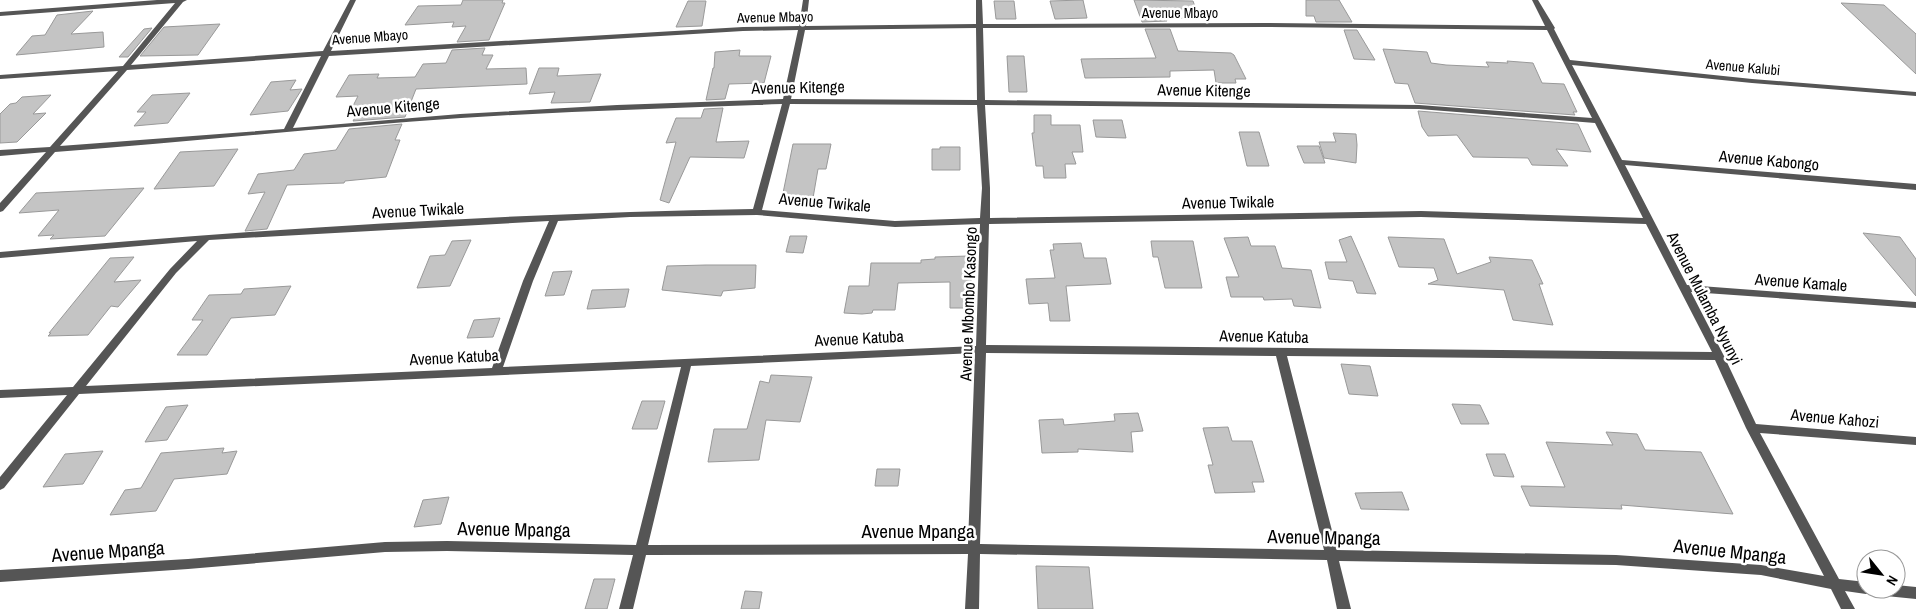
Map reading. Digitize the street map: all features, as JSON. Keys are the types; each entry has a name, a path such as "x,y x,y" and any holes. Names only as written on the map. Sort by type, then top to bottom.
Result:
{"street":[{"path":"0,209 125,68 180,0"},
{"path":"0,14 184,0"},
{"path":"287,131 354,0"},
{"path":"757,212 786,102 802,29 806,0"},
{"name":"Avenue Mbombo Kasongo","path":"972,609 986,188 980,102 979,0"},
{"name":"Avenue Mulamba Nyunyi","path":"1535,0 1569,62 1648,221 1719,356 1752,428 1848,609"},
{"name":"Avenue Mbayo","path":"0,77 327,53 744,29 926,26 1263,25 1551,28"},
{"name":"Avenue Kalubi","path":"1569,62 1761,82 1916,94"},
{"name":"Avenue Kitenge","path":"0,153 460,116 617,107 786,102 980,102 1418,107 1598,120"},
{"name":"Avenue Kabongo","path":"1619,162 1916,187"},
{"name":"Avenue Twikale","path":"0,255 206,237 555,218 757,212 895,224 1421,214 1648,221"},
{"path":"496,371 528,281 555,218"},
{"path":"0,485 173,271 206,237"},
{"name":"Avenue Kamale","path":"1684,288 1916,305"},
{"name":"Avenue Katuba","path":"0,394 76,389 982,349 1719,356"},
{"path":"1281,353 1344,609"},
{"path":"626,609 687,362"},
{"name":"Avenue Kahozi","path":"1752,428 1916,441"},
{"name":"Avenue Mpanga","path":"0,576 188,564 385,547 447,546 640,550 973,549 1616,560 1761,570 1856,587"}],"building":[{"path":"463,0 503,0 502,3 505,3 489,40 457,42 466,26 452,27 454,22 405,25 418,6 461,5"},
{"path":"1083,0 1087,18 1055,19 1050,1"},
{"path":"1134,0 1193,1 1199,18 1165,18 1167,21 1142,22"},
{"path":"1306,0 1339,0 1352,22 1316,22 1314,16 1306,16"},
{"path":"688,1 706,1 702,26 676,27"},
{"path":"994,1 1014,1 1016,19 996,19"},
{"path":"1841,3 1884,5 1916,34 1916,74"},
{"path":"93,11 71,34 103,32 104,47 16,55 32,36 45,35 57,15"},
{"path":"220,24 198,55 140,56 164,27"},
{"path":"152,28 128,57 119,57 144,29"},
{"path":"1145,29 1170,29 1178,51 1231,53 1234,55 1246,79 1235,79 1236,83 1216,83 1214,70 1170,71 1170,77 1085,78 1081,59 1156,58"},
{"path":"1344,30 1357,30 1375,60 1354,59"},
{"path":"485,48 482,55 493,55 486,69 526,68 527,84 416,89 405,117 353,121 359,111 350,112 358,96 336,97 349,75 379,74 377,78 415,77 423,64 446,63 452,50"},
{"path":"1383,49 1427,52 1431,63 1446,65 1489,67 1486,62 1533,63 1542,83 1564,84 1577,112 1573,112 1575,115 1415,103 1408,84 1395,83"},
{"path":"740,50 739,56 771,56 764,83 729,84 725,99 706,100 714,68 715,52"},
{"path":"1007,56 1024,56 1027,92 1009,92"},
{"path":"539,68 559,68 557,76 601,74 590,102 551,103 555,92 529,94"},
{"path":"296,80 290,90 302,89 288,111 250,115 271,82"},
{"path":"190,93 168,123 134,126 146,112 137,112 152,95"},
{"path":"51,95 33,114 46,113 17,142 0,143 0,114 10,104 16,103 22,97"},
{"path":"723,108 716,142 749,141 744,158 690,157 669,203 660,200 676,142 666,143 676,118 701,118 704,109"},
{"path":"1418,111 1578,124 1591,152 1556,149 1568,166 1532,165 1528,158 1473,157 1457,135 1428,136 1422,127"},
{"path":"1034,115 1051,115 1051,125 1080,125 1083,152 1072,152 1076,164 1065,164 1066,178 1044,178 1043,166 1036,166 1032,133 1034,133"},
{"path":"1093,120 1122,120 1126,138 1096,137"},
{"path":"402,124 395,140 400,140 386,177 345,181 344,183 287,185 267,229 245,231 265,192 248,194 258,174 294,170 304,154 336,150 349,129"},
{"path":"1239,132 1259,132 1269,166 1247,166"},
{"path":"1333,133 1356,134 1356,163 1324,158 1319,142 1336,142"},
{"path":"793,144 831,144 826,169 818,169 813,198 782,198"},
{"path":"1297,146 1319,146 1325,163 1304,163"},
{"path":"940,147 960,147 960,170 932,170 932,149 940,149"},
{"path":"238,149 214,186 154,189 180,152"},
{"path":"144,188 105,236 50,239 54,235 38,236 59,210 19,213 36,193"},
{"path":"1863,233 1900,237 1916,259 1916,296"},
{"path":"790,236 807,236 803,253 786,252"},
{"path":"1351,236 1376,294 1357,293 1353,281 1329,279 1325,262 1347,262 1339,240"},
{"path":"1248,237 1251,246 1275,246 1282,268 1311,270 1321,308 1294,306 1292,299 1264,300 1263,297 1231,297 1226,277 1239,277 1224,238"},
{"path":"1388,237 1444,239 1457,274 1491,262 1489,257 1532,260 1543,284 1539,284 1553,325 1513,320 1504,290 1428,284 1438,280 1434,268 1399,267"},
{"path":"471,240 450,286 417,288 430,256 445,255 452,241"},
{"path":"1151,241 1193,241 1202,288 1165,288 1158,257 1153,257"},
{"path":"1081,243 1084,258 1106,258 1111,284 1066,286 1070,321 1050,321 1048,303 1029,304 1026,279 1055,278 1050,250 1054,250 1053,244"},
{"path":"969,256 973,308 950,308 950,282 898,283 895,310 873,310 872,313 862,314 844,313 849,286 869,286 871,263 921,263 921,260 935,259 935,257"},
{"path":"134,257 114,282 141,280 118,307 111,306 88,335 48,336 110,258"},
{"path":"756,265 755,288 723,291 721,296 662,290 667,266"},
{"path":"572,271 564,295 545,296 553,272"},
{"path":"291,286 275,315 231,318 207,355 177,355 203,320 192,320 209,295 241,294 244,289"},
{"path":"629,289 625,307 587,309 592,290"},
{"path":"500,318 493,337 467,338 474,320"},
{"path":"1341,364 1370,366 1378,396 1349,394"},
{"path":"771,375 812,377 800,422 766,420 759,460 708,462 714,429 747,429 760,381 769,383"},
{"path":"642,401 665,401 657,429 632,429"},
{"path":"1452,404 1480,405 1489,424 1461,424"},
{"path":"188,405 167,440 145,442 166,407"},
{"path":"1138,413 1143,431 1131,432 1133,452 1078,449 1078,452 1042,453 1039,420 1063,419 1064,425 1115,421 1114,414"},
{"path":"1228,427 1232,441 1252,441 1264,482 1252,482 1255,492 1215,493 1208,465 1213,465 1203,428"},
{"path":"1606,432 1637,434 1645,450 1701,452 1733,514 1621,505 1622,509 1530,506 1521,486 1565,487 1546,442 1613,445"},
{"path":"224,448 222,453 237,451 227,474 174,479 156,511 110,515 125,490 141,488 161,453"},
{"path":"103,451 83,484 43,487 65,454"},
{"path":"1486,454 1505,454 1514,477 1494,476"},
{"path":"877,469 900,469 898,486 875,486"},
{"path":"1402,492 1409,510 1361,509 1355,493"},
{"path":"449,497 441,524 414,527 423,500"},
{"path":"1036,566 1089,567 1093,609 1038,609"},
{"path":"594,579 615,579 607,609 585,609"},
{"path":"745,591 762,592 759,609 741,609"}]}
